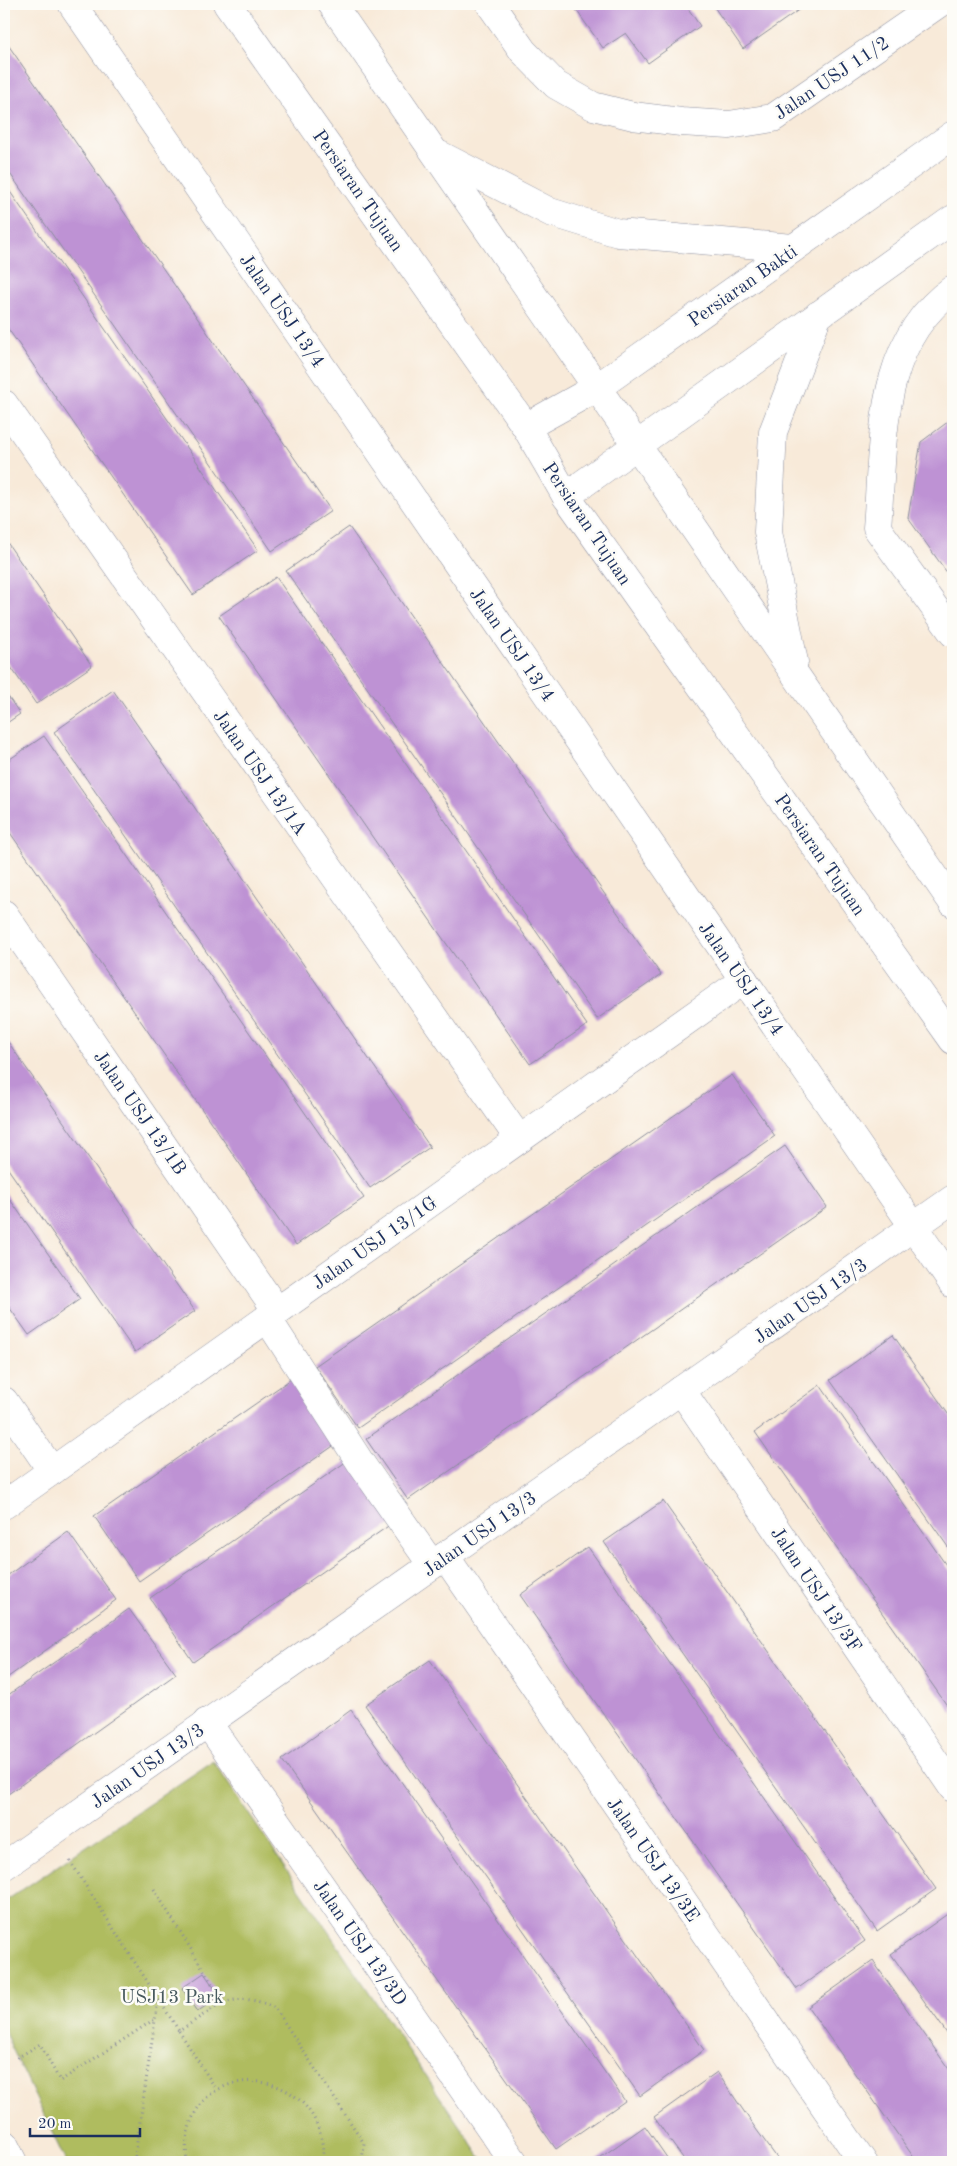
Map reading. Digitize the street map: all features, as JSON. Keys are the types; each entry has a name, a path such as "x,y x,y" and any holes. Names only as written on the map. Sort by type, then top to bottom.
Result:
{"street":[{"name":"Jalan USJ 13/4","path":"72,4 953,1284"},
{"name":"Persiaran Tujuan","path":"227,4 526,427 566,496 953,1040"},
{"path":"332,4 796,673 953,903"},
{"name":"Jalan USJ 11/2","path":"490,4 523,51 556,85 593,106 633,116 681,122 730,125 773,118 909,12 938,4"},
{"name":"Persiaran Bakti","path":"526,427 598,387 953,135"},
{"path":"436,153 550,212 618,233 793,248"},
{"path":"566,496 953,219"},
{"path":"953,288 919,320 904,345 894,374 886,416 877,528 953,633"},
{"path":"796,673 768,532 773,432 818,315"},
{"name":"Jalan USJ 13/1A","path":"4,404 519,1139"},
{"name":"Jalan USJ 13/1B","path":"4,914 272,1314 362,1465 439,1561"},
{"name":"Jalan USJ 13/1G","path":"4,1505 744,980"},
{"name":"Jalan USJ 13/3","path":"4,1866 953,1199"},
{"name":"Jalan USJ 13/3F","path":"681,1390 953,1788"},
{"path":"4,1401 52,1471"},
{"name":"Jalan USJ 13/3E","path":"439,1561 863,2162"},
{"name":"Jalan USJ 13/3D","path":"207,1722 514,2162"},
{"path":"4,2144 13,2162"}],"path":[{"path":"68,1858 216,2090"},
{"path":"154,1889 224,2003"},
{"path":"134,2162 158,1998"},
{"path":"179,2031 224,2003 237,1998 257,2000 275,2008 364,2142 362,2162"},
{"path":"17,2058 40,2044 60,2080 155,2019"},
{"path":"187,2162 186,2144 189,2126 198,2110 222,2085 243,2080 285,2089 298,2099 319,2126 323,2143 323,2162"}],"green space":[{"name":"USJ13 Park","path":"213,1761 484,2162 66,2162 4,2031 4,1902"}],"building":[{"path":"572,4 685,4 700,26 648,63 626,33 603,48"},
{"path":"712,4 807,4 743,49"},
{"path":"4,39 331,511 272,551 4,165"},
{"path":"4,183 258,550 193,595 4,323"},
{"path":"953,418 953,581 908,518 921,442"},
{"path":"349,527 661,975 597,1019 286,571"},
{"path":"4,538 92,666 36,704 4,657"},
{"path":"276,577 587,1025 530,1064 219,616"},
{"path":"113,690 430,1147 370,1188 54,732"},
{"path":"4,691 20,714 4,725"},
{"path":"44,736 364,1198 296,1245 4,824 4,763"},
{"path":"4,1036 195,1311 135,1352 4,1163"},
{"path":"732,1075 775,1136 358,1428 315,1366"},
{"path":"785,1146 827,1207 408,1500 366,1439"},
{"path":"4,1191 80,1299 29,1335 4,1300"},
{"path":"893,1335 953,1421 953,1554 830,1380"},
{"path":"294,1377 339,1442 139,1581 94,1516"},
{"path":"820,1385 953,1575 953,1714 755,1432"},
{"path":"350,1459 394,1522 193,1662 150,1598"},
{"path":"663,1501 936,1889 877,1931 604,1542"},
{"path":"68,1532 116,1600 4,1680 4,1578"},
{"path":"588,1547 865,1941 797,1989 520,1595"},
{"path":"129,1609 176,1674 4,1797 4,1698"},
{"path":"430,1660 704,2050 640,2096 365,1705"},
{"path":"351,1710 625,2101 556,2149 282,1760"},
{"path":"953,1910 953,2042 891,1954"},
{"path":"873,1961 953,2075 953,2162 917,2162 808,2007"},
{"path":"204,1973 220,1996 197,2012 182,1988"},
{"path":"717,2072 780,2162 686,2162 674,2146 654,2117"},
{"path":"645,2126 670,2162 594,2162"}]}
